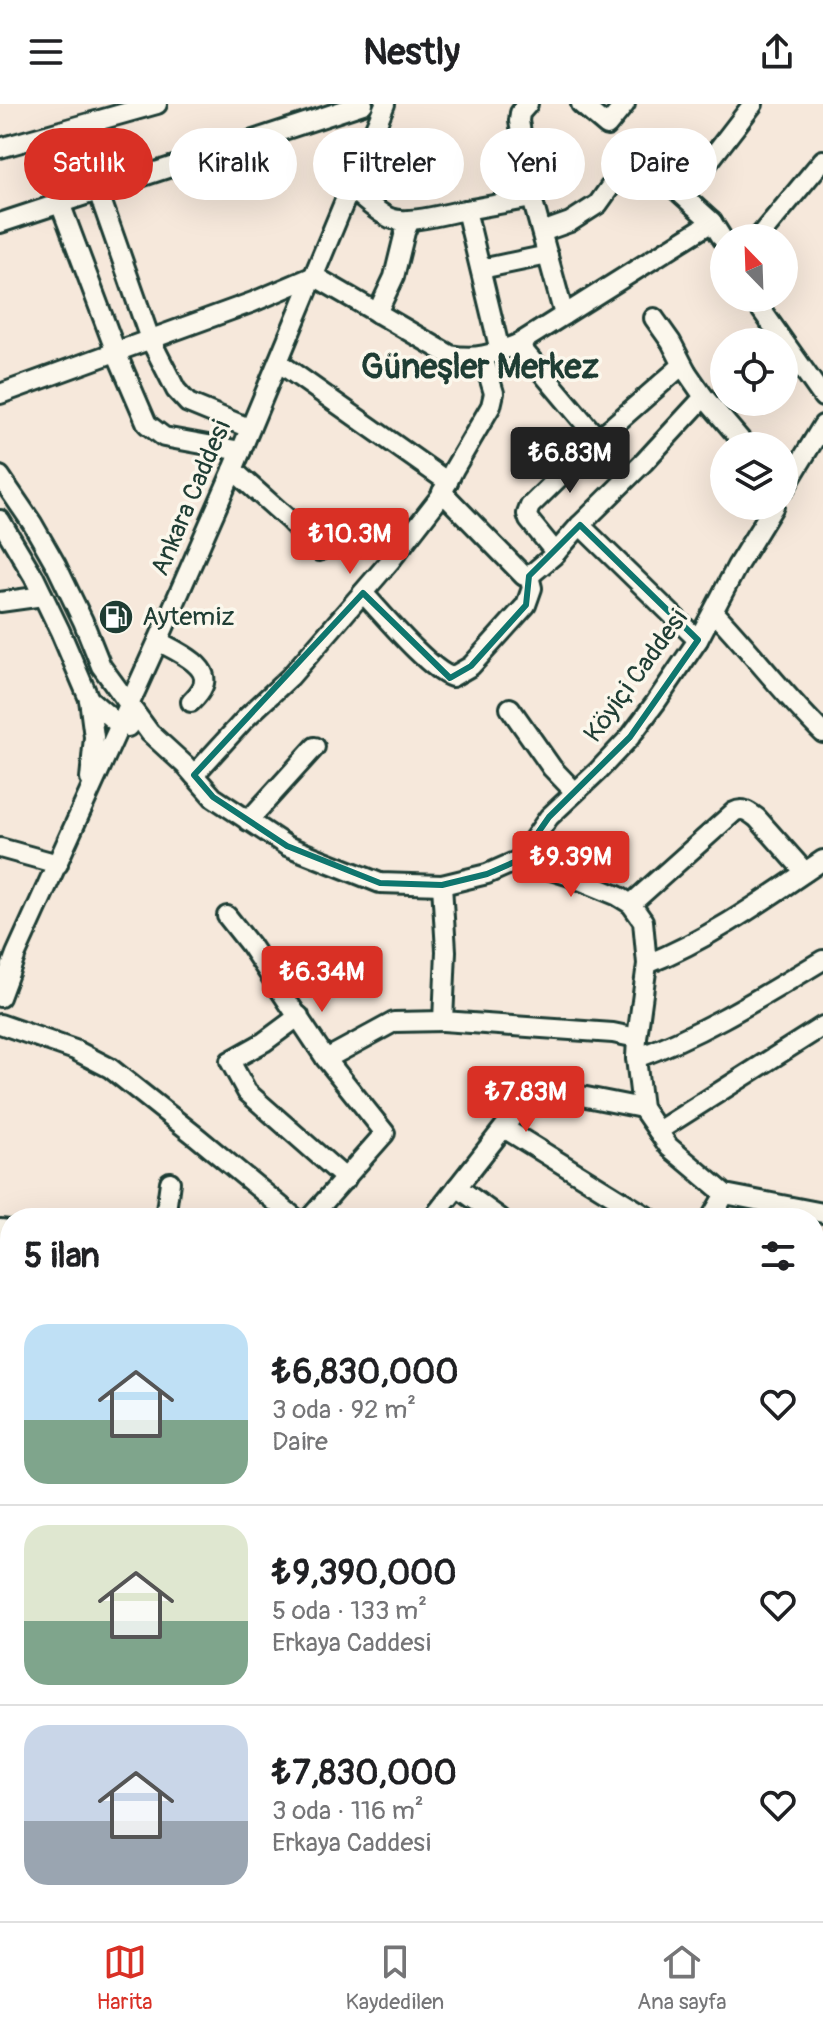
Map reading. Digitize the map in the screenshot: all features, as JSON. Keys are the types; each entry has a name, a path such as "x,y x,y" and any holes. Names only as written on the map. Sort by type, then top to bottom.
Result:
{"street":[{"path":"0,148 157,104"},
{"path":"153,173 363,104"},
{"name":"Ankara Caddesi","path":"375,128 385,104"},
{"path":"520,128 520,113 528,104"},
{"path":"581,104 607,126 625,104"},
{"path":"717,151 753,104"},
{"path":"770,224 823,160"},
{"path":"0,223 70,200"},
{"path":"101,200 150,339 176,390 188,403 249,428"},
{"name":"Ankara Caddesi","path":"0,997 16,954 233,470 344,200"},
{"path":"365,200 393,220 410,220 521,200"},
{"path":"533,200 564,315"},
{"path":"542,232 570,222 601,200"},
{"path":"0,394 253,302 314,276 450,355 467,358 492,354 518,344 712,222 688,200"},
{"path":"60,203 116,352 147,424 164,437 241,451"},
{"path":"194,775 246,718 290,677 391,560 445,487 491,406 494,393 492,354 481,269 466,210"},
{"path":"377,313 394,277 410,220"},
{"path":"481,269 548,255"},
{"path":"763,312 823,397"},
{"path":"654,318 704,397 734,432"},
{"path":"518,344 598,439"},
{"path":"278,362 445,487 524,576 529,576 556,553 704,397"},
{"path":"556,553 529,520 527,514 530,506 598,439 679,368 686,371"},
{"path":"798,470 818,445 823,425"},
{"path":"233,470 319,551"},
{"path":"0,476 56,565 101,666 129,705 150,733 213,797 248,821 287,846 380,883 442,885 487,874 519,860 567,875 631,904 643,921 647,964 636,1058 642,1108 669,1147 725,1194 797,1208"},
{"path":"0,520 43,596 89,699 94,737 89,796"},
{"name":"Köyiçi Caddesi","path":"519,860 549,817 630,737 656,702 698,640 765,520"},
{"path":"580,525 698,640"},
{"path":"363,593 417,650 445,675 452,677 471,666 526,605 532,588 529,576"},
{"path":"0,602 43,596"},
{"path":"714,612 823,733"},
{"path":"158,641 197,663 204,685 191,702"},
{"path":"89,699 119,725 150,733"},
{"path":"510,708 552,768 575,792"},
{"path":"248,821 315,747"},
{"path":"631,904 734,812 742,810 757,818 805,872"},
{"path":"0,848 58,864"},
{"path":"647,964 678,952 823,860"},
{"path":"442,885 446,951 443,1021"},
{"path":"227,916 250,945 326,1059 385,1133 319,1208"},
{"path":"636,1058 687,1037 823,960"},
{"path":"299,1016 264,1042 230,1061 247,1092 346,1179"},
{"path":"326,1059 394,1022 443,1021 613,1033 637,1038"},
{"path":"0,1024 75,1050 110,1068 283,1208"},
{"path":"658,1131 823,1026"},
{"path":"441,1208 527,1098 537,1090 642,1108"},
{"path":"504,1128 633,1208"},
{"path":"166,1208 170,1182"},
{"path":"457,1187 486,1208"},
{"path":"717,1208 725,1194"}],"highlighted area":[{"path":"580,525 698,640 630,737 549,817 519,860 487,874 442,885 380,883 287,846 213,797 194,775 363,593 450,678 471,666 526,605 529,576"}],"place":[{"name":"Aytemiz","path":"116,617"}],"district":[{"name":"Güneşler Merkez","path":"480,367"}]}
